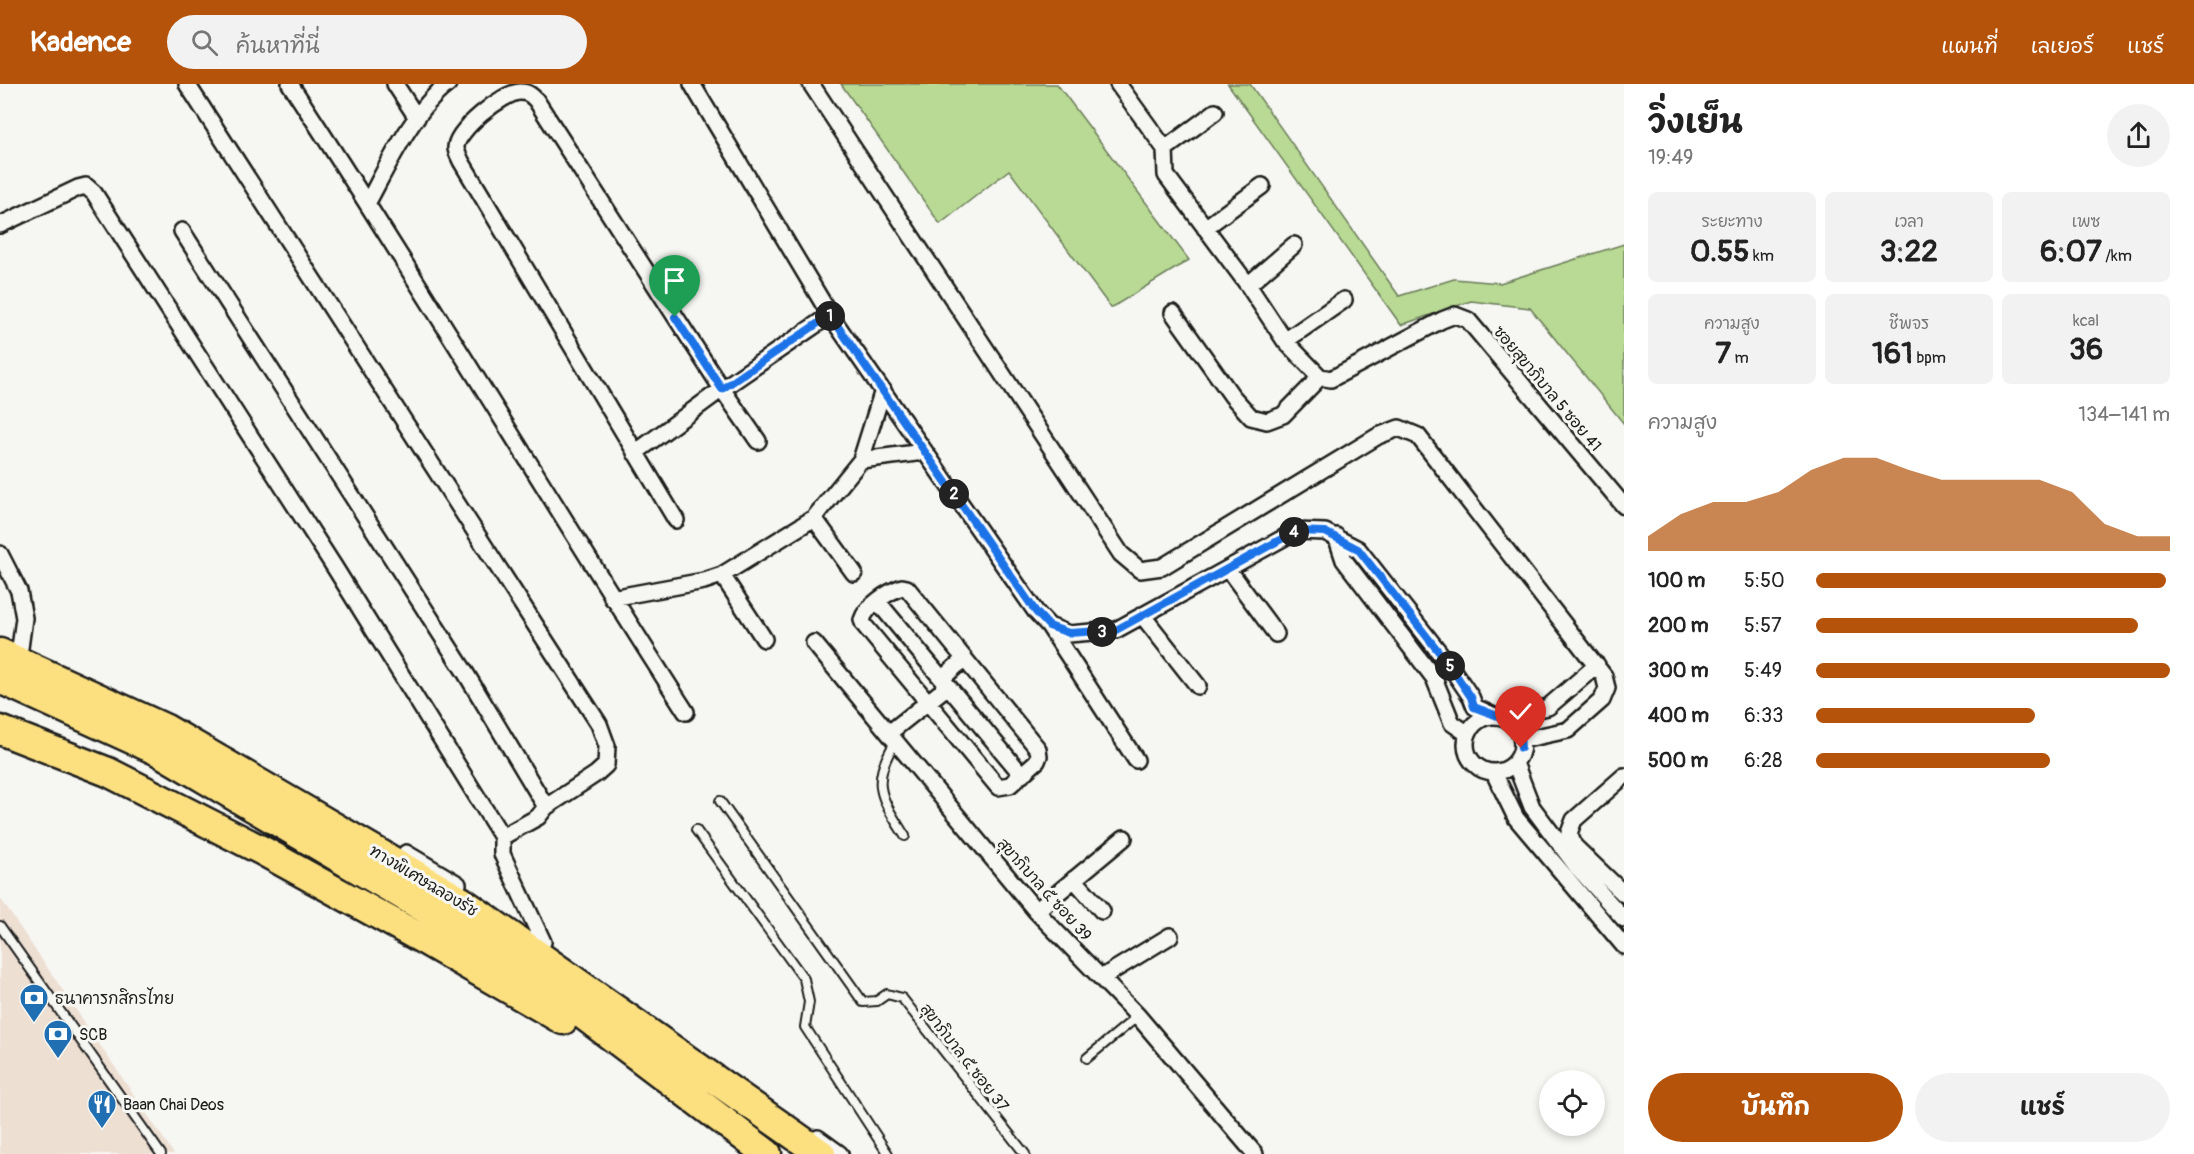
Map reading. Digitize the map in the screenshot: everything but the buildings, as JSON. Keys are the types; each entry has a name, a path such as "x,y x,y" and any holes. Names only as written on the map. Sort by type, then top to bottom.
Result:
{"highway":[{"name":"ทางพิเศษฉลองรัช","path":"10,650 166,729 461,901 821,1154"},
{"name":"ทางพิเศษฉลองรัช","path":"0,679 158,751 504,955 757,1146"},
{"path":"0,730 108,772 274,857 538,1004 757,1146"}],"street":[{"path":"187,84 599,724 607,746 606,765 546,807 538,818 502,837"},
{"path":"290,84 368,202 612,598 686,712"},
{"path":"395,84 417,118"},
{"path":"368,202 402,139 437,92 448,84"},
{"path":"692,84 830,315 1036,612 1049,626 1136,760"},
{"path":"811,84 1121,554 1140,570 1162,567 1378,436 1399,428 1418,436 1604,676 1607,688 1602,700 1568,730 1521,740"},
{"path":"1123,86 1165,149 1166,175 1248,285 1285,341 1320,377 1283,415 1267,421 1251,417 1232,396 1173,313"},
{"path":"676,520 461,161 456,147 460,135 488,108 518,92 529,93 536,100 722,389 759,441"},
{"path":"1165,149 1215,112"},
{"path":"0,225 78,188 86,186 94,193 334,568 502,837 502,854 543,942"},
{"path":"1205,228 1262,186"},
{"path":"182,231 458,662 546,807"},
{"path":"1248,285 1294,246"},
{"path":"1285,341 1344,300"},
{"path":"635,453 722,389 830,315"},
{"name":"ซอยสุขาภิบาล 5 ซอย 41","path":"1320,377 1331,379 1442,320 1455,315 1468,320 1624,506"},
{"path":"612,598 704,582 722,574 814,518 861,460 883,390"},
{"path":"861,460 924,452"},
{"path":"814,518 854,573"},
{"path":"1049,626 1069,633 1116,630 1296,531 1325,532 1358,549 1450,666 1471,697 1474,707 1498,717 1515,726 1521,740 1519,756 1509,768 1494,773 1472,763 1466,748 1468,734 1478,720 1498,717 1548,707 1597,665"},
{"path":"1336,536 1344,560 1434,678 1452,723 1468,734"},
{"path":"0,554 19,591 24,618 10,650"},
{"path":"1228,569 1276,634"},
{"path":"722,574 764,639"},
{"path":"902,587 906,588 1038,749 1040,756 1037,761 1010,785 998,787 864,625 862,616 878,602 890,592 902,587"},
{"path":"878,602 1022,775"},
{"path":"1392,624 1408,610"},
{"path":"1142,615 1198,686"},
{"path":"0,639 10,650 180,724 438,871 543,942 840,1154"},
{"name":"สุขาภิบาล ๕ ซอย 39","path":"814,643 1036,911 1138,1016 1255,1154"},
{"path":"893,737 927,702 943,690 945,676 964,659"},
{"path":"1434,678 1450,666"},
{"path":"1515,763 1532,807 1577,867 1624,920"},
{"path":"1494,773 1516,818 1624,946"},
{"path":"1624,776 1574,820 1569,833 1574,846 1624,894"},
{"path":"1036,911 1124,838"},
{"path":"1074,879 1102,911"},
{"path":"1101,978 1170,936"}],"lane":[{"path":"893,737 884,759 880,780 884,802 905,836"},
{"name":"สุขาภิบาล ๕ ซอย 37","path":"720,801 863,1002 877,1002 887,994 902,998 1025,1154"},
{"path":"696,830 804,979 809,1002 806,1027 888,1154"},
{"path":"0,926 161,1154"},
{"path":"1087,1058 1138,1016"}],"shaded area":[{"path":"0,898 174,1154 0,1154"}],"green space":[{"path":"841,84 1057,84 1189,260 1111,308 1009,170 940,224"},
{"path":"1228,84 1250,84 1399,296 1454,279 1500,283 1624,244 1624,424 1530,308 1471,301 1401,325"}],"place":[{"name":"ธนาคารกสิกรไทย","path":"34,1024"},
{"name":"SCB","path":"58,1060"},
{"name":"Baan Chai Deos","path":"102,1130"}],"route":[{"path":"675,317 722,389 830,315 1036,612 1049,626 1069,633 1116,630 1296,531 1325,532 1358,549 1450,666 1471,697 1474,707 1509,720 1519,733 1521,748"}]}
